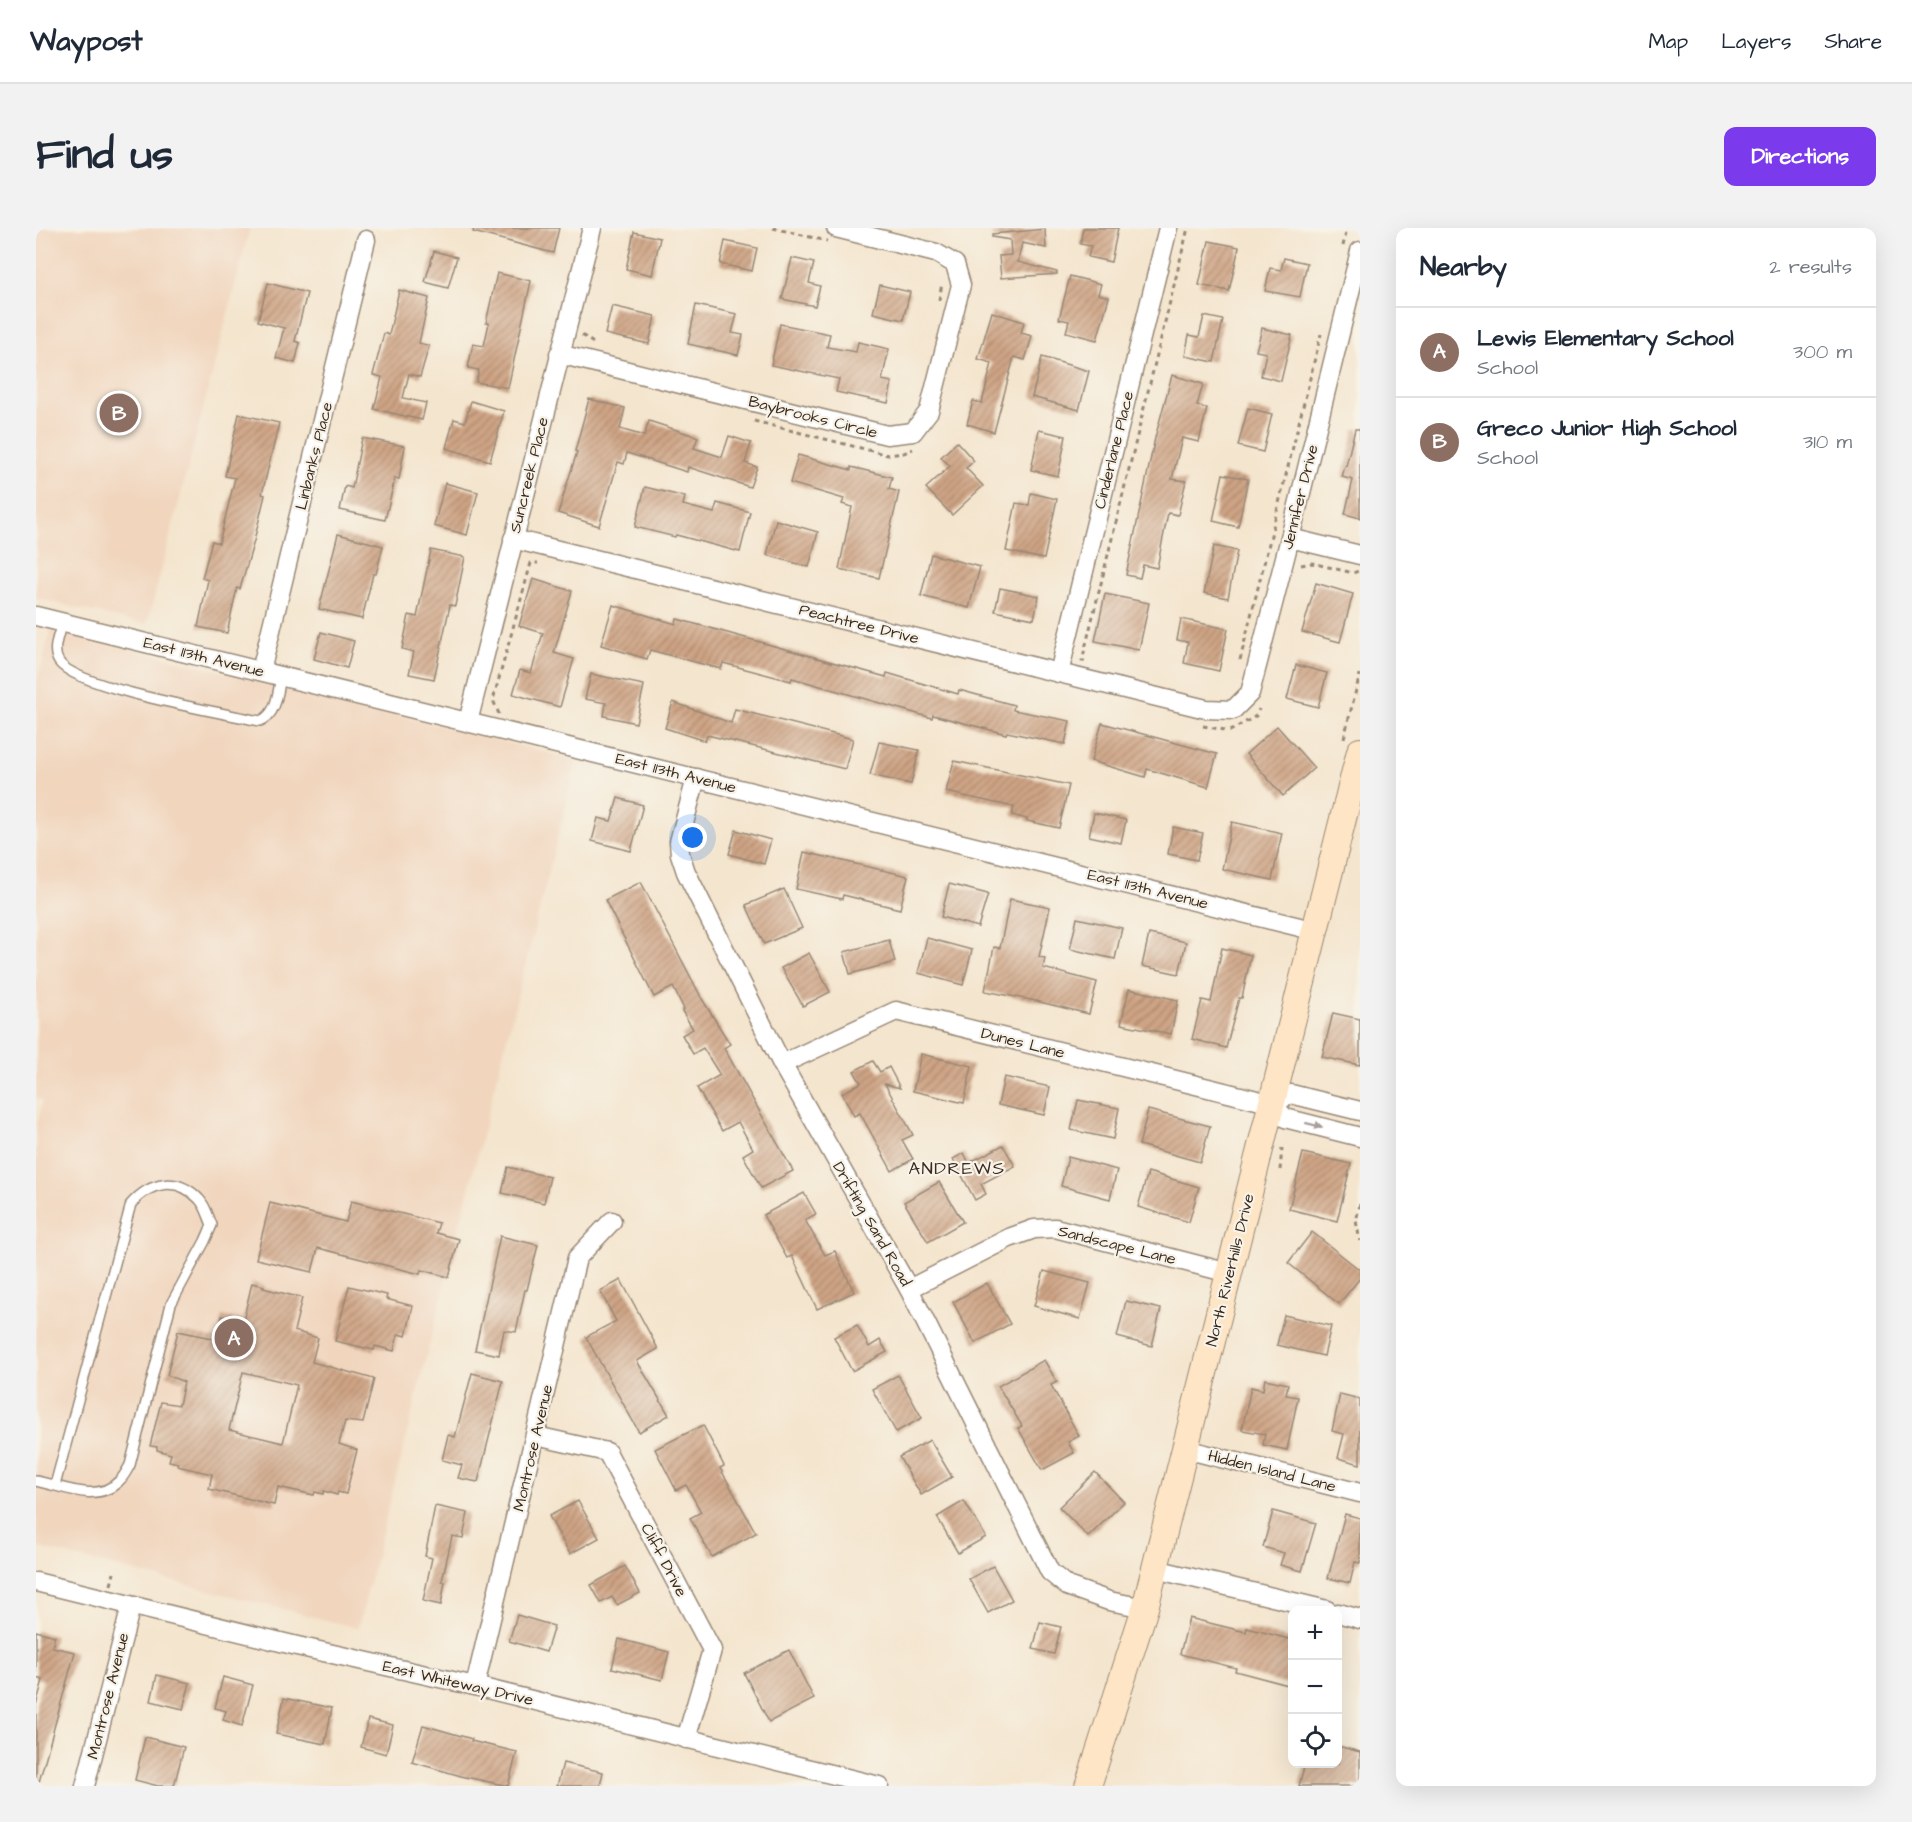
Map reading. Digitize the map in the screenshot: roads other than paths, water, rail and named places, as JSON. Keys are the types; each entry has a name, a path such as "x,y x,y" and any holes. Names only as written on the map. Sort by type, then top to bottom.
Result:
{"street":[{"name":"Suncreek Place","path":"468,722 592,228"},
{"name":"Cinderlane Place","path":"1059,673 1168,228"},
{"name":"Baybrooks Circle","path":"560,354 887,435 913,432 929,411 961,285 955,264 936,253 833,235"},
{"name":"Linbanks Place","path":"261,671 366,240"},
{"name":"Jennifer Drive","path":"1204,718 1233,710 1250,693 1290,538 1351,251"},
{"path":"1290,538 1360,555"},
{"name":"Peachtree Drive","path":"513,539 1059,673 1204,718"},
{"name":"East 113th Avenue","path":"36,616 1316,931"},
{"name":"North Riverhills Drive","path":"1088,1786 1145,1608 1316,931 1355,796 1352,746"},
{"name":"Drifting Sand Road","path":"696,778 679,842 686,872 782,1065 909,1289 1050,1572 1067,1586 1108,1601 1145,1608"},
{"name":"Dunes Lane","path":"782,1065 896,1011 1273,1104 1285,1118 1360,1137"},
{"path":"1273,1104 1292,1094 1360,1111"},
{"name":"Montrose Avenue","path":"475,1686 577,1258 612,1221"},
{"name":"Sandscape Lane","path":"909,1289 1009,1238 1034,1228 1055,1228 1228,1273"},
{"name":"Cliff Drive","path":"536,1436 607,1452 712,1650 687,1739"},
{"name":"Hidden Island Lane","path":"1185,1449 1360,1493"},
{"path":"1155,1569 1307,1606"},
{"name":"East Whiteway Drive","path":"36,1582 297,1646 475,1686 879,1786"},
{"name":"Montrose Avenue","path":"85,1786 130,1606"},
{"path":"1342,1614 1360,1618"}],"lane":[{"path":"62,622 55,648 57,661 76,676 108,688 260,721 266,719 271,712 281,676"},
{"path":"36,1481 85,1493 107,1490 120,1481 130,1465 171,1304 212,1225 200,1200 188,1191 164,1183 139,1194 131,1204 55,1485"}],"place":[{"name":"Greco Junior High School","path":"119,413"},
{"name":"Lewis Elementary School","path":"234,1338"}],"district":[{"name":"ANDREWS","path":"957,1168"}]}
